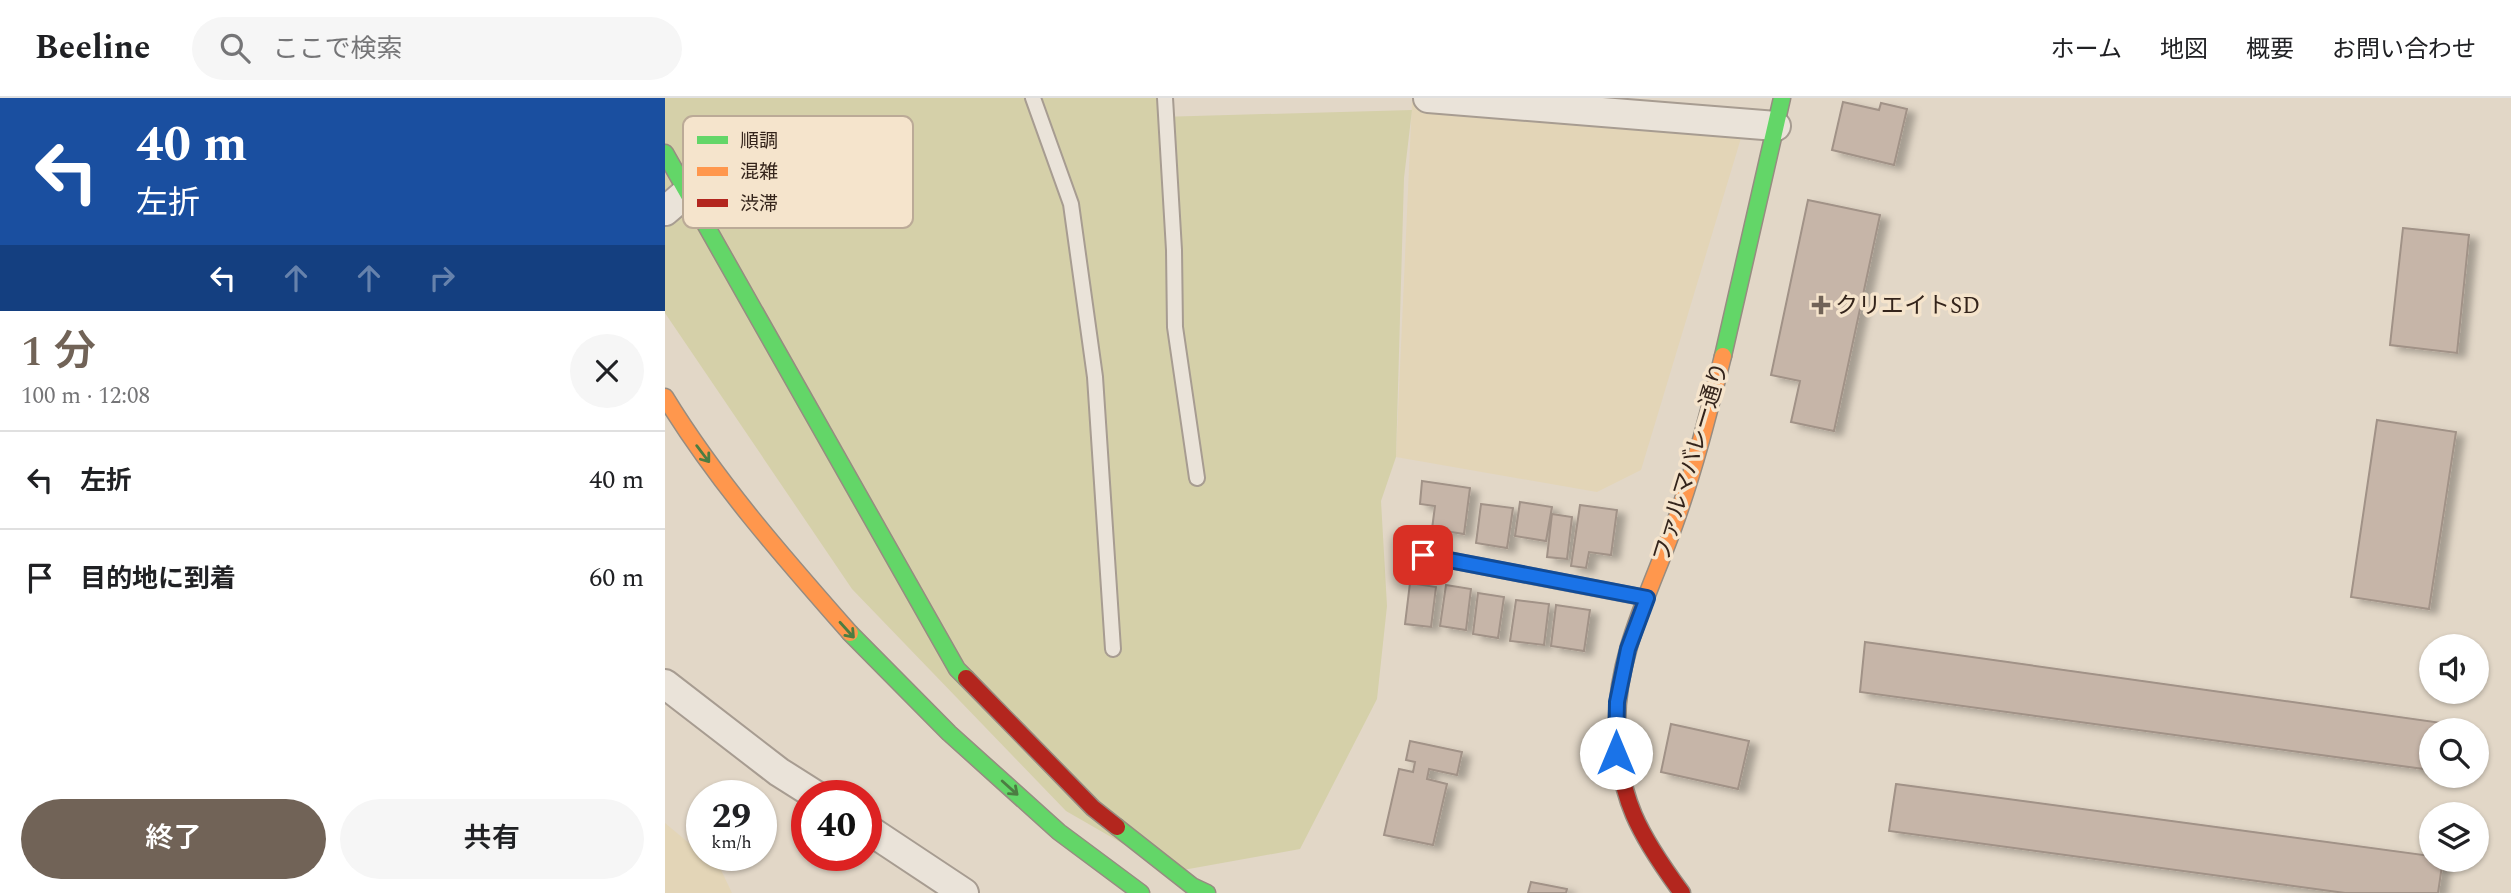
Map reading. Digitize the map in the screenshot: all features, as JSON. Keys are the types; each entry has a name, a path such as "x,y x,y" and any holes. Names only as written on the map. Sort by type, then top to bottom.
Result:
{"main road":[{"name":"ファルマバレー通り","path":"1682,893 1651,852 1628,806 1616,753 1617,702 1628,649 1686,492 1714,395 1783,98"},
{"path":"665,153 672,205 683,223"},
{"path":"686,228 957,669 1093,808 1192,886 1207,893"},
{"path":"665,397 682,425 772,545 854,638 949,733 1059,832 1141,893"},
{"path":"916,722 1049,844 1114,893"}],"street":[{"path":"1428,98 1553,103 1776,126"},
{"path":"665,684 792,780"},
{"path":"882,839 964,893"}],"lane":[{"path":"1033,98 1071,204 1095,377 1113,649"},
{"path":"1165,98 1174,250 1175,327 1197,478"},
{"path":"1423,555 1647,598"}],"shaded area":[{"path":"665,98 1163,98 1159,117 1412,110 1404,178 1396,457 1381,501 1387,606 1377,699 1300,849 1172,872 1066,811 852,589 665,311"},
{"path":"1412,102 1741,138 1641,470 1597,492 1396,457"},
{"path":"665,823 686,841 686,871 721,871 732,893 665,893"}],"building":[{"path":"1843,102 1879,110 1881,103 1907,109 1894,165 1832,150"},
{"path":"1808,200 1880,215 1834,431 1791,422 1800,381 1771,375"},
{"path":"2403,228 2469,235 2457,353 2390,345"},
{"path":"2377,420 2456,432 2429,609 2351,597"},
{"path":"1422,481 1470,488 1464,534 1432,529 1435,506 1420,504"},
{"path":"1520,502 1552,507 1546,541 1515,536"},
{"path":"1481,504 1513,508 1507,548 1476,543"},
{"path":"1580,505 1617,510 1611,555 1589,552 1586,568 1571,566"},
{"path":"1552,514 1572,517 1567,559 1547,557"},
{"path":"1410,583 1436,587 1431,627 1405,624"},
{"path":"1446,585 1471,589 1466,630 1440,626"},
{"path":"1478,593 1504,597 1498,638 1473,634"},
{"path":"1516,600 1549,604 1544,645 1510,641"},
{"path":"1556,605 1590,610 1584,651 1551,646"},
{"path":"1865,642 2419,720 2419,768 1860,692"},
{"path":"1671,724 1749,741 1738,789 1661,772"},
{"path":"1410,741 1462,752 1457,775 1429,769 1427,779 1447,784 1433,845 1384,835 1399,769 1413,772 1415,762 1406,760"},
{"path":"1896,784 2419,854 2419,872 2441,872 2438,893 2345,893 1889,831"},
{"path":"1531,882 1567,889 1566,893 1528,893"}],"traffic: fast":[{"path":"1723,356 1782,98"},
{"path":"665,153 683,185"},
{"path":"707,228 957,669 966,678"},
{"path":"850,633 949,733 1059,832 1141,893"},
{"path":"1117,827 1192,886 1207,893"}],"traffic: slow":[{"path":"1617,725 1618,698 1629,646 1683,500 1723,356"},
{"path":"665,397 729,489 850,633"}],"traffic: jam":[{"path":"966,678 1093,808 1117,827"},
{"path":"1617,725 1618,751 1626,795 1643,834 1682,893"}],"place":[{"name":"クリエイトSD","path":"1821,305"}],"route":[{"path":"1423,555 1647,598 1628,649 1617,702 1616,753"}]}
